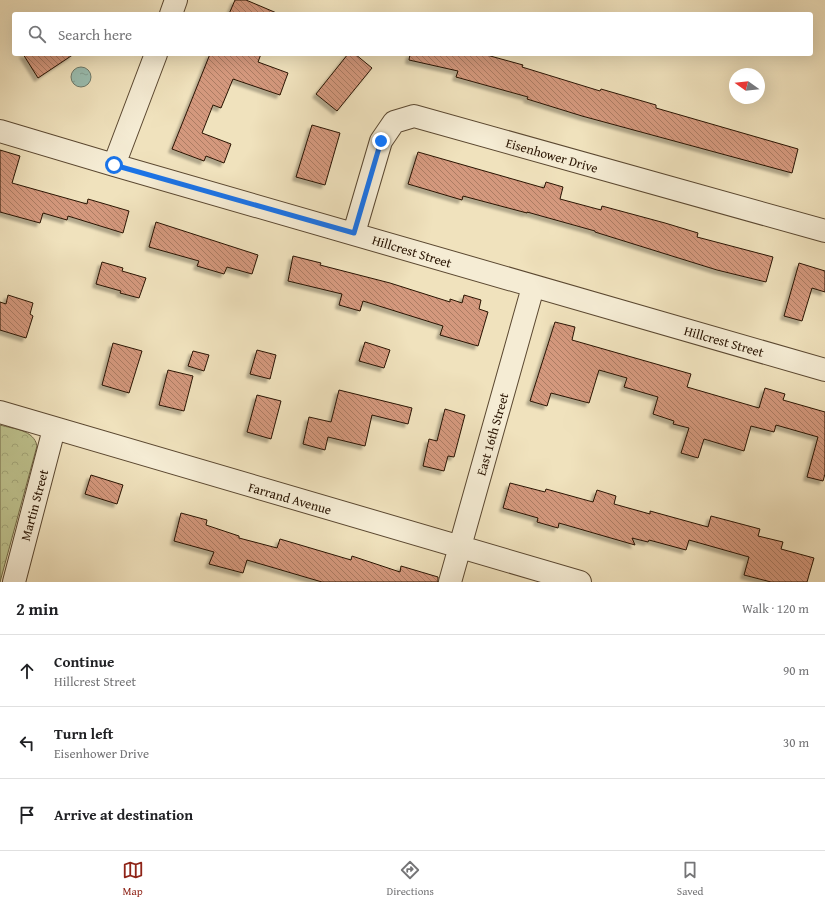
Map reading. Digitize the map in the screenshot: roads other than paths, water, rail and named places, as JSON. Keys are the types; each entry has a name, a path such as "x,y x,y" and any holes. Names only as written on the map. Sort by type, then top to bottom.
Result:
{"street":[{"path":"172,12 176,0"},
{"path":"114,165 155,56"},
{"name":"Eisenhower Drive","path":"354,233 381,141 394,122 414,116 825,231"},
{"name":"Hillcrest Street","path":"0,131 354,233 533,287 825,370"},
{"name":"East 16th Street","path":"450,582 533,287"},
{"name":"Farrand Avenue","path":"0,412 580,582"},
{"name":"Martin Street","path":"14,582 54,429"}],"water":[{"path":"81,67 88,70 91,77 88,84 81,87 74,84 71,77 74,70"}]}
